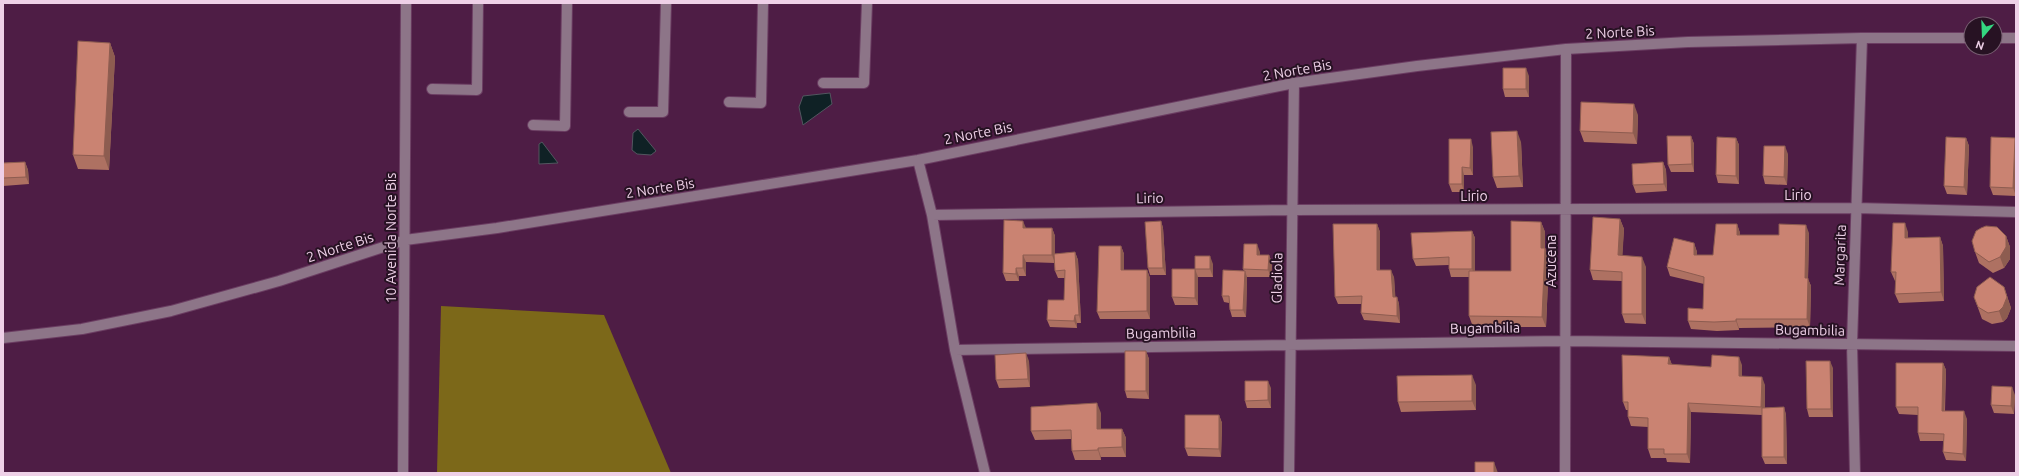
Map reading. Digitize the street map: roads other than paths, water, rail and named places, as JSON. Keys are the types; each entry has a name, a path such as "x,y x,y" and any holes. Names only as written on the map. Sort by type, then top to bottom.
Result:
{"street":[{"name":"10 Avenida Norte Bis","path":"403,473 406,3"},
{"path":"432,89 477,90 478,3"},
{"path":"533,125 565,126 567,3"},
{"path":"629,112 663,112 666,3"},
{"path":"729,102 760,103 763,3"},
{"path":"823,83 864,83 867,3"},
{"name":"2 Norte Bis","path":"3,338 82,329 170,310 279,281 405,240 497,228 918,160 1294,83 1417,66 1566,49 1696,42 1862,38 1963,38"},
{"name":"Margarita","path":"1855,473 1852,344 1862,38"},
{"path":"2003,38 2016,38"},
{"name":"Azucena","path":"1565,473 1566,49"},
{"name":"Gladiola","path":"1289,473 1294,83"},
{"path":"918,160 932,215 955,350 985,473"},
{"name":"Lirio","path":"932,215 1292,210 1856,208 2016,212"},
{"name":"Bugambilia","path":"955,350 1566,341 2016,346"}]}
